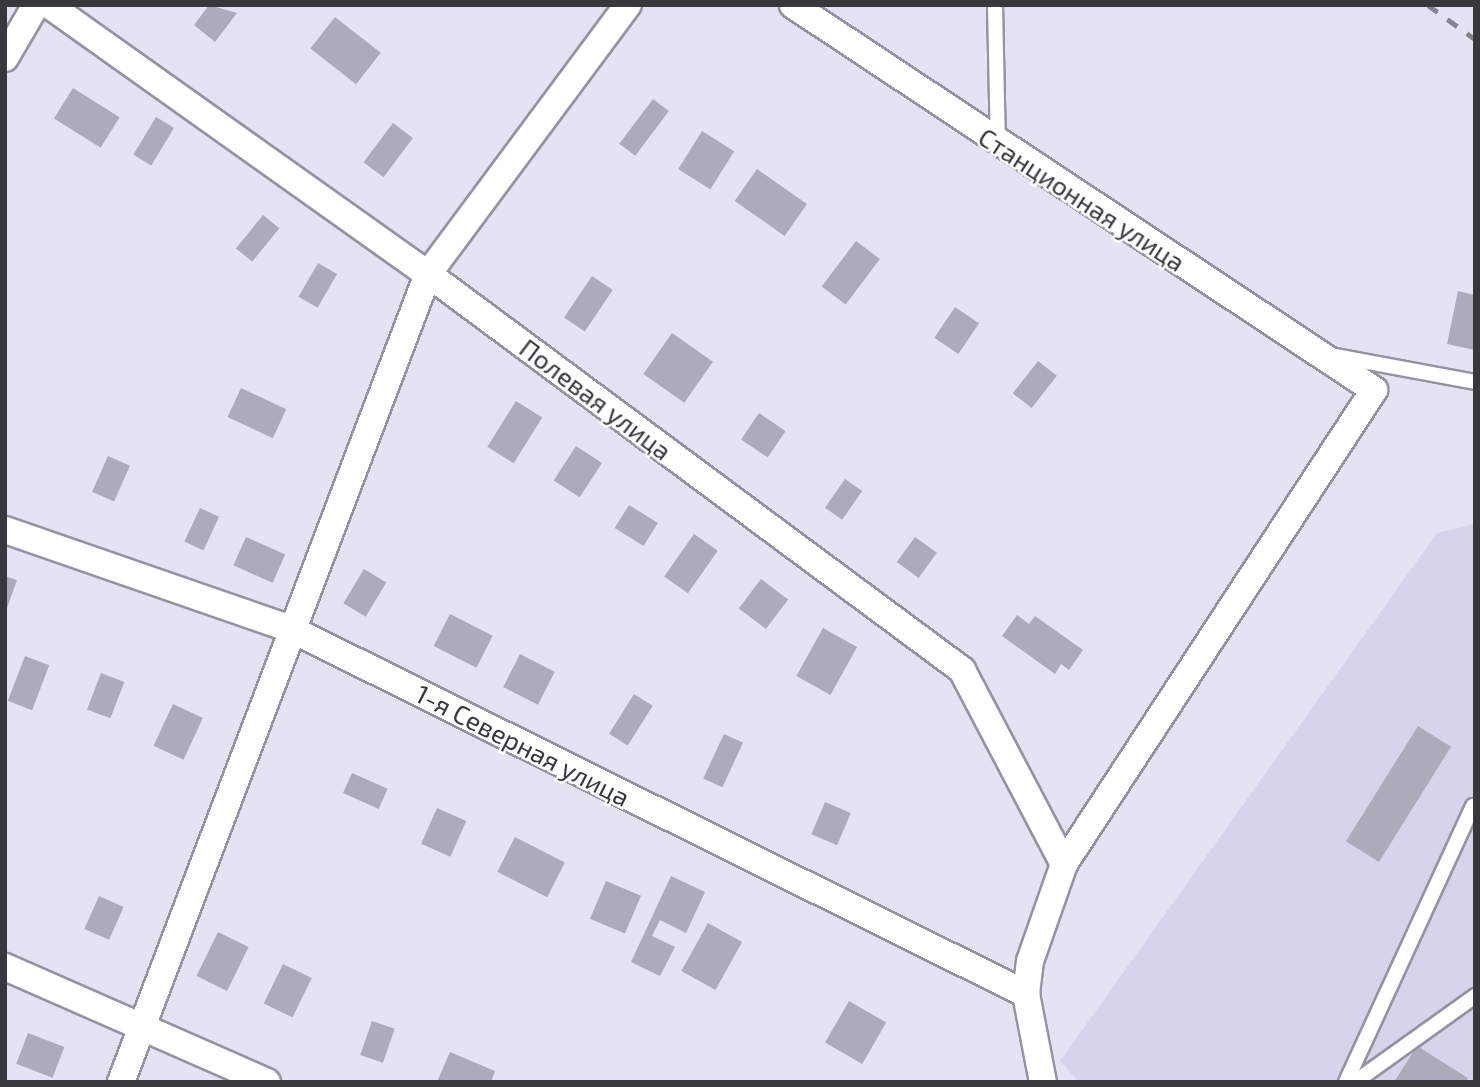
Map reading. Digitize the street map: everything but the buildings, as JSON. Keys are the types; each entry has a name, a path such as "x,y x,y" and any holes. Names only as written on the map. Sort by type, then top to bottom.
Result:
{"street":[{"path":"5,58 36,5"},
{"name":"Полевая улица","path":"48,5 428,274 962,670 1064,864"},
{"path":"121,1082 428,274 628,5"},
{"name":"Станционная улица","path":"793,5 998,144 1374,390 1064,864"},
{"name":"1-я Северная улица","path":"5,530 292,629 1026,994"},
{"path":"1043,1082 1026,994 1030,961 1064,864"},
{"path":"5,967 141,1032 267,1082"}],"lane":[{"path":"995,5 998,144"},
{"path":"1319,354 1475,382"},
{"path":"1346,1082 1473,806"},
{"path":"1355,1082 1475,996"}],"shaded area":[{"path":"1475,524 1475,1082 1079,1082 1060,1061 1437,533"}],"railway":[{"path":"1428,5 1475,39"}]}
